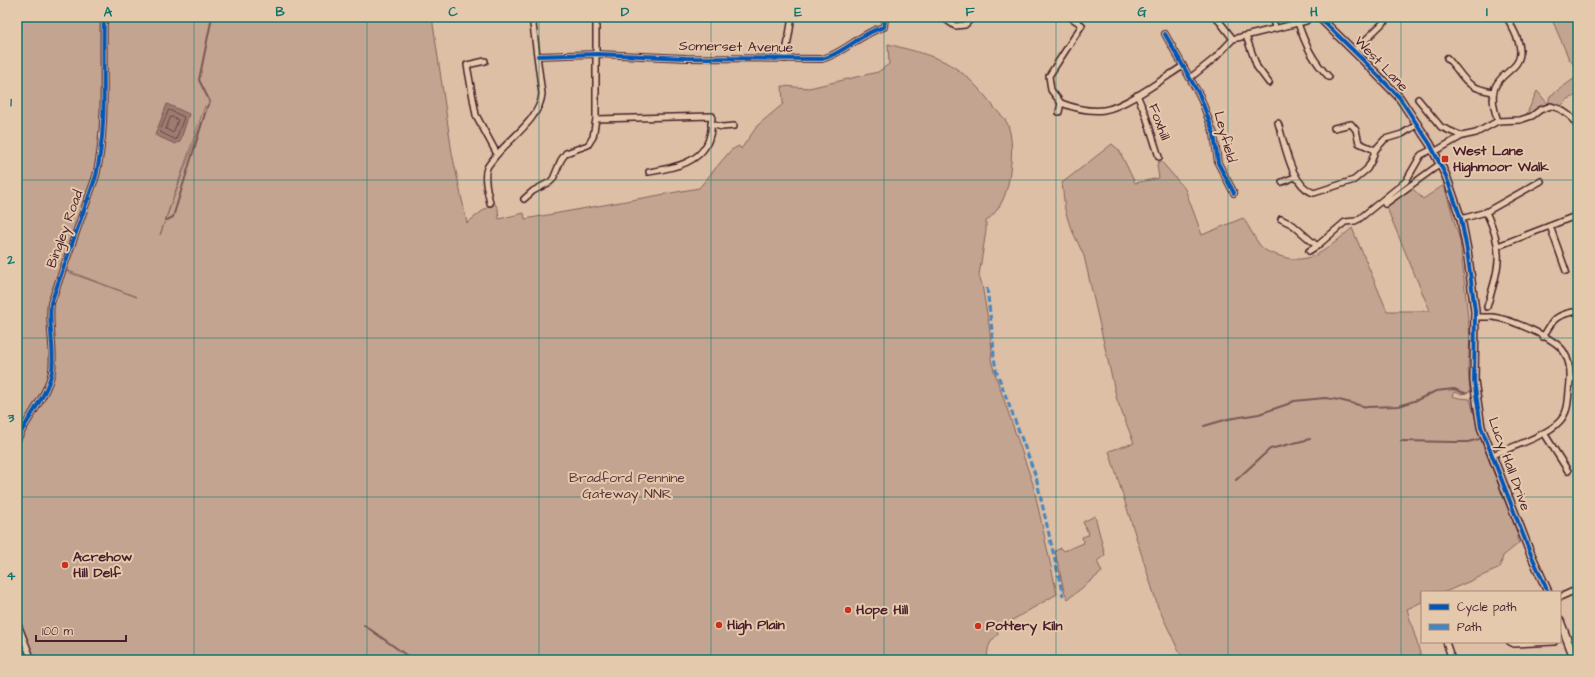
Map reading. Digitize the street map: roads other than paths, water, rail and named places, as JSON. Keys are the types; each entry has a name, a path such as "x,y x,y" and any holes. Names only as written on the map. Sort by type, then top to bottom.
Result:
{"street":[{"name":"Bingley Road","path":"17,440 51,377 51,303 96,176 103,122 104,17"},
{"path":"490,203 486,178 487,168 497,154 533,116 540,104 542,94 532,17"},
{"path":"524,199 533,191 550,182 566,153 584,147 590,142 595,133 597,54 596,17"},
{"path":"785,59 792,17"},
{"name":"Somerset Avenue","path":"538,56 597,54 686,58 817,60 827,58 867,34 884,26 885,17"},
{"path":"942,17 955,26 965,25 973,17"},
{"path":"1070,17 1082,24 1049,76 1051,90 1061,102 1084,110 1105,110 1137,95 1183,66"},
{"path":"1216,17 1234,39"},
{"path":"1272,17 1275,27"},
{"path":"1190,78 1215,58 1234,39 1275,27 1306,21 1309,17"},
{"name":"West Lane","path":"1319,17 1399,97 1418,124 1434,151 1446,176 1460,219"},
{"path":"1354,51 1388,17"},
{"path":"1498,120 1494,111 1494,87 1499,80 1516,64 1520,56 1518,39 1507,17"},
{"path":"1298,23 1310,52 1321,69 1329,77"},
{"name":"Leyfield","path":"1165,34 1203,103 1214,134 1218,163 1234,193"},
{"path":"1246,36 1257,67 1269,83"},
{"path":"1448,58 1469,84 1484,91 1493,92"},
{"path":"485,61 467,66 476,115 497,154"},
{"name":"Foxhill","path":"1137,95 1145,113 1159,157"},
{"path":"1418,99 1441,127 1462,136"},
{"path":"1060,112 1061,102"},
{"path":"1309,251 1345,222 1359,219 1406,181 1421,155 1434,151 1462,136 1476,133 1498,120 1520,120 1532,116 1540,110 1551,106 1560,109 1570,116 1578,127"},
{"path":"596,119 712,116 710,135 707,144 696,157 678,166 649,172"},
{"path":"1278,123 1295,177 1302,187 1310,192 1319,192 1354,180 1372,160 1375,150 1385,139 1402,134 1418,124"},
{"path":"711,124 722,127 734,126"},
{"path":"1334,128 1351,124 1356,130 1359,143 1375,150"},
{"path":"1385,204 1440,164"},
{"path":"1282,182 1295,177"},
{"path":"1460,219 1486,212 1541,181"},
{"path":"1486,212 1498,246 1497,274 1487,307"},
{"path":"1498,246 1578,215"},
{"path":"1281,219 1293,225 1317,246"},
{"name":"Lucy Hall Drive","path":"1460,219 1467,250 1475,317 1474,381 1475,396 1481,427 1529,550 1548,591"},
{"path":"1550,226 1566,271"},
{"path":"1544,337 1553,320 1560,315 1573,312"},
{"path":"1475,317 1494,317 1534,331 1564,351 1569,362 1571,379 1567,412 1558,422 1544,433 1493,455"},
{"path":"1571,379 1578,378"},
{"path":"1544,433 1568,471"},
{"path":"1561,597 1578,589"},
{"path":"17,622 32,660"},
{"path":"1561,626 1563,638 1575,660"},
{"path":"1446,643 1452,660"},
{"path":"1512,643 1534,643"}],"water":[{"path":"167,104 189,114 180,142 175,144 155,135"}],"waterway":[{"path":"167,220 173,217 207,107 210,102 199,80 212,17"},
{"path":"1204,426 1228,419 1259,414 1294,401 1325,398 1367,407 1399,406 1417,400 1436,391 1454,389 1465,393"},
{"path":"1236,480 1270,449 1310,439"},
{"path":"1401,441 1468,442 1479,439"},
{"path":"364,625 413,660"}],"place":[{"name":"West Lane Highmoor Walk","path":"1445,159"},
{"name":"Acrehow Hill Delf","path":"65,565"},
{"name":"Hope Hill","path":"848,610"},
{"name":"High Plain","path":"719,625"},
{"name":"Pottery Kiln","path":"978,626"}],"park label":[{"name":"Bradford Pennine Gateway NNR","path":"627,486"}]}
